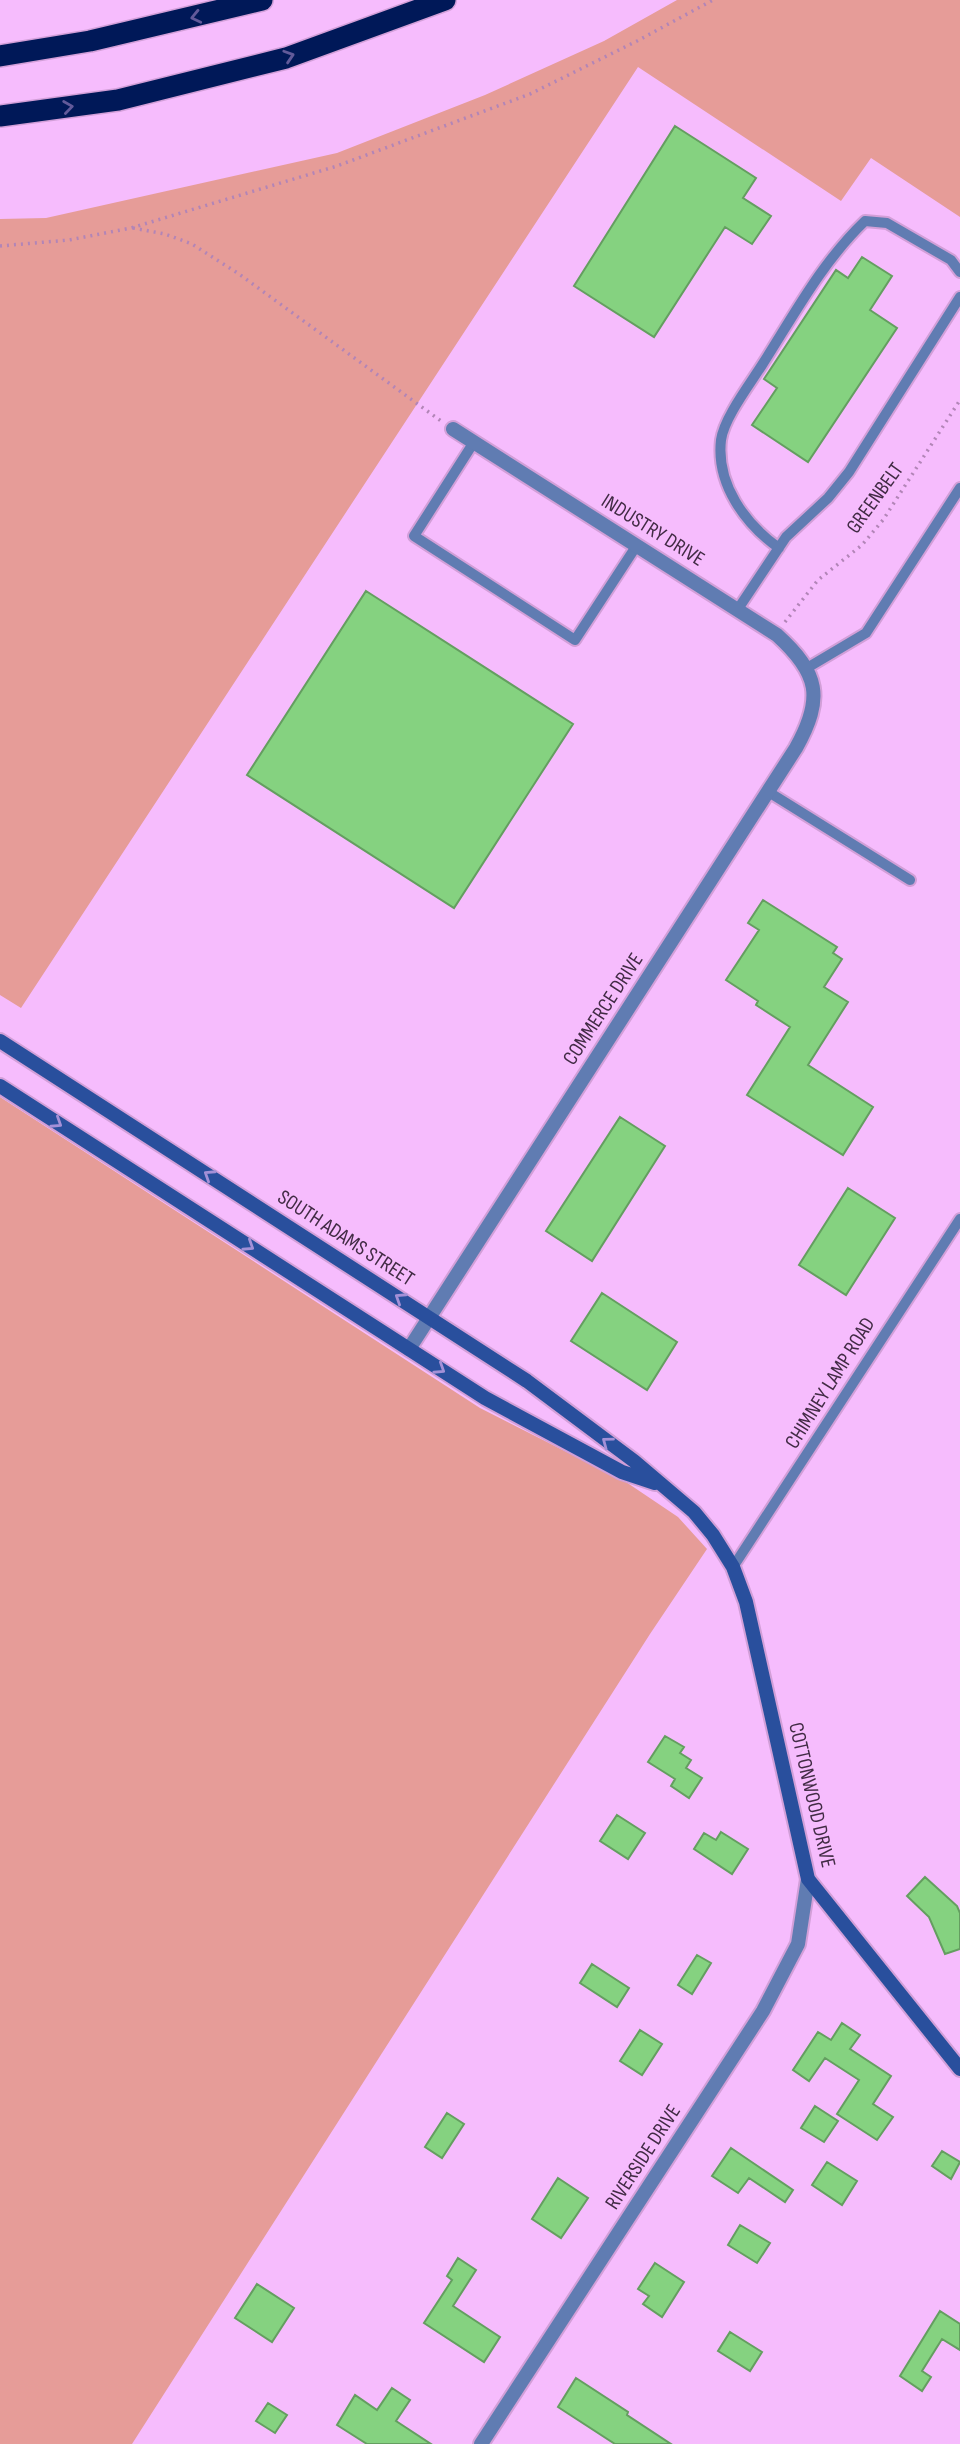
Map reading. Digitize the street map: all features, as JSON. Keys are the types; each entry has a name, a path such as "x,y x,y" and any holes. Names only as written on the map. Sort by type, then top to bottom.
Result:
{"highway":[{"path":"1,56 90,41 262,0"},
{"path":"0,116 118,100 286,58 444,0"}],"street":[{"name":"INDUSTRY DRIVE","path":"453,429 777,635 807,668 813,684"},
{"name":"COMMERCE DRIVE","path":"409,1349 807,728 813,705 813,684"},
{"name":"SOUTH ADAMS STREET","path":"0,1041 527,1381 634,1461 694,1512 713,1535 733,1567"},
{"name":"SOUTH ADAMS STREET","path":"0,1086 485,1398 622,1472 660,1485"},
{"name":"COTTONWOOD DRIVE","path":"733,1567 746,1602 757,1645 808,1879 960,2068"},
{"name":"RIVERSIDE DRIVE","path":"481,2444 763,2011 798,1944 808,1879"}],"lane":[{"path":"779,548 764,538 747,520 726,485 721,438 735,407 826,264 864,221 887,223 951,260 960,272"},
{"path":"738,609 786,537 828,498 849,472 960,298"},
{"path":"474,442 414,536 575,640 636,545"},
{"path":"807,668 866,633 960,488"},
{"path":"767,791 910,880"},
{"name":"CHIMNEY LAMP ROAD","path":"733,1567 960,1219"}],"path":[{"path":"0,246 69,240 131,228 337,166 530,94 713,0"},
{"path":"131,228 165,234 192,244 239,274 453,429"},
{"name":"GREENBELT","path":"777,635 818,580 862,545 883,520 960,400"}],"shaded area":[{"path":"677,0 960,0 960,217 871,158 841,201 638,67 21,1008 0,995 0,219 46,218 337,153 485,95 604,41"},
{"path":"0,1097 480,1408 626,1482 678,1517 707,1549 132,2444 0,2444"}],"building":[{"path":"675,126 756,178 743,198 771,216 752,244 725,227 654,337 574,286"},
{"path":"862,257 892,276 870,310 897,328 808,462 752,425 777,388 764,379 836,270 848,278"},
{"path":"366,591 573,724 454,908 247,775"},
{"path":"763,900 837,947 833,953 842,959 824,987 848,1002 808,1065 873,1107 843,1155 747,1095 790,1027 756,1005 758,1001 726,980 759,930 748,923"},
{"path":"620,1117 665,1146 592,1261 546,1231"},
{"path":"848,1188 895,1218 846,1295 799,1265"},
{"path":"602,1293 677,1342 647,1390 571,1341"},
{"path":"665,1736 684,1747 680,1753 691,1760 686,1768 702,1778 689,1798 671,1786 675,1779 648,1762"},
{"path":"617,1815 645,1833 628,1859 600,1841"},
{"path":"721,1832 748,1849 732,1874 694,1849 704,1833 716,1840"},
{"path":"925,1877 957,1906 960,1913 960,1949 945,1954 929,1917 907,1896"},
{"path":"697,1955 711,1963 692,1994 678,1985"},
{"path":"592,1964 629,1988 617,2007 580,1983"},
{"path":"842,2023 860,2035 850,2049 891,2076 873,2104 893,2117 877,2140 837,2114 859,2080 825,2058 809,2081 793,2070 818,2032 831,2040"},
{"path":"640,2030 662,2044 642,2075 620,2061"},
{"path":"815,2106 838,2121 824,2142 801,2128"},
{"path":"447,2113 464,2124 442,2158 425,2147"},
{"path":"731,2148 793,2190 785,2202 749,2178 738,2193 712,2176"},
{"path":"942,2151 960,2162 951,2179 932,2166"},
{"path":"827,2162 857,2181 842,2205 812,2185"},
{"path":"558,2178 588,2198 561,2238 532,2219"},
{"path":"740,2225 770,2243 757,2263 728,2245"},
{"path":"458,2258 476,2270 453,2306 500,2337 484,2362 424,2323 452,2280 447,2276"},
{"path":"655,2263 684,2282 662,2317 643,2304 649,2296 638,2289"},
{"path":"257,2284 294,2308 272,2342 235,2318"},
{"path":"940,2311 960,2324 960,2350 942,2339 922,2371 931,2377 922,2391 900,2376"},
{"path":"730,2332 762,2352 750,2371 718,2351"},
{"path":"576,2378 671,2444 615,2444 558,2407"},
{"path":"392,2388 410,2400 396,2421 431,2444 367,2444 337,2425 355,2395 377,2410"},
{"path":"268,2403 287,2415 275,2433 256,2421"}]}
